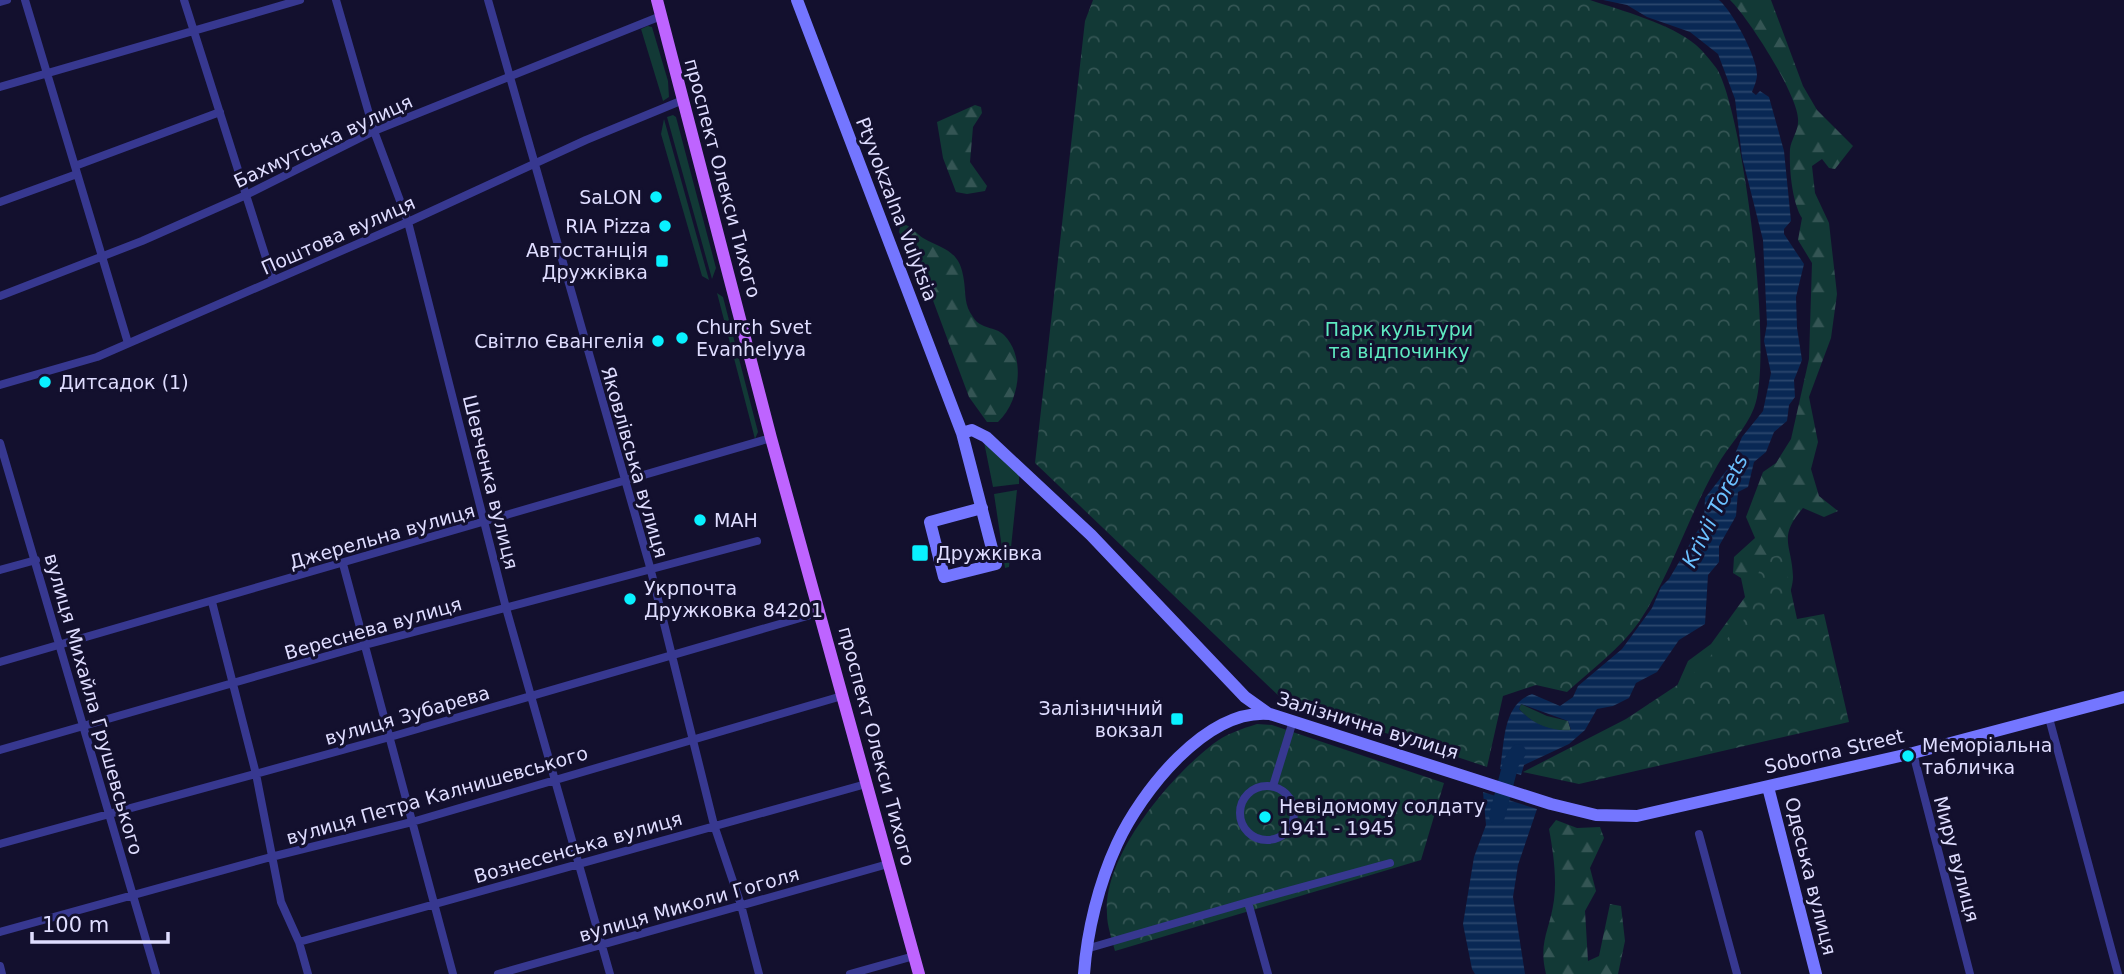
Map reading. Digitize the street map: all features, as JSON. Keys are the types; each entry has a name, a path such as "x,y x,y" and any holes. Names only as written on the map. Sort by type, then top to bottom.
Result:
{"main road":[{"name":"проспект Олекси Тихого","path":"657,0 771,438 919,974"}],"street":[{"path":"0,2 7,0"},
{"path":"25,0 128,344"},
{"path":"184,0 273,280"},
{"path":"0,87 300,0"},
{"name":"Шевченка вулиця","path":"336,0 374,131 408,222 506,608 581,864 610,974"},
{"name":"Яковлівська вулиця","path":"488,0 622,479 650,567 714,825 741,905 759,974"},
{"name":"Ptyvokzalna Vulytsia","path":"797,0 962,433 982,508 996,564 944,578 930,522 982,508"},
{"name":"Бахмутська вулиця","path":"0,296 103,256 246,195 374,131 661,16"},
{"name":"Поштова вулиця","path":"0,385 97,357 683,100"},
{"path":"0,202 220,112"},
{"path":"962,433 972,430 986,437 1013,461 1091,535 1245,697 1270,714"},
{"name":"Джерельна вулиця","path":"0,662 485,523 622,479 771,438"},
{"name":"вулиця Михайла Грушевського","path":"0,443 83,727 111,813 156,974"},
{"name":"Вереснева вулиця","path":"0,750 365,645 650,567 757,541"},
{"path":"0,570 36,560"},
{"path":"343,564 453,974"},
{"path":"212,602 256,774 281,902 299,942 308,974"},
{"name":"вулиця Зубарева","path":"0,844 390,737 821,612"},
{"name":"вулиця Петра Калнишевського","path":"0,932 271,857 412,822 554,778 842,696"},
{"name":"Soborna Street","path":"1551,804 1596,814 1637,816 1913,752 2124,697"},
{"name":"Залізнична вулиця","path":"1084,974 1086,949 1118,843 1171,767 1215,727 1241,716 1270,714 1551,804"},
{"path":"2049,718 2118,974"},
{"path":"1273,786 1293,721"},
{"name":"Миру вулиця","path":"1913,752 1970,974"},
{"name":"Вознесенська вулиця","path":"299,942 866,784"},
{"path":"1273,786 1288,794 1295,811 1294,819 1285,834 1269,841 1260,839 1245,829 1241,821 1242,802 1254,788 1273,786"},
{"name":"Одеська вулиця","path":"1768,787 1816,974"},
{"path":"1699,834 1737,974"},
{"path":"1086,949 1390,863"},
{"name":"вулиця Миколи Гоголя","path":"498,974 888,864"},
{"path":"1248,902 1268,974"},
{"path":"850,974 914,956"},
{"path":"0,966 2,974"}],"green space":[{"name":"Парк культури та відпочинку","path":"1093,0 1590,0 1645,18 1686,37 1717,69 1737,135 1753,238 1760,341 1759,382 1754,408 1721,459 1661,584 1632,632 1567,692 1536,685 1503,696 1487,767 1281,698 1035,463 1085,21"},
{"path":"1730,0 1771,0 1803,86 1817,110 1853,146 1835,169 1829,168 1822,159 1812,166 1815,193 1829,223 1837,294 1831,338 1809,397 1818,442 1811,469 1819,496 1838,511 1824,517 1803,508 1788,534 1793,577 1788,600 1743,629 1706,671 1677,686 1688,661 1711,644 1745,597 1741,578 1733,573 1734,557 1755,538 1746,517 1763,472 1776,463 1791,439 1809,359 1812,263 1798,240 1802,218 1794,194 1790,166 1790,149 1798,125 1797,111 1772,59 1749,23"},
{"path":"652,27 668,81 669,97 663,101 641,29"},
{"path":"975,105 981,107 982,113 973,127 970,162 987,186 985,191 967,194 956,192 943,158 937,122"},
{"path":"667,117 676,117 716,268 712,279"},
{"path":"664,119 709,280 702,276 661,134"},
{"path":"906,225 955,257 962,271 970,313 980,324 1004,335 1011,344 1018,367 1018,379 1011,403 998,422 987,422 969,397 931,295 899,232 900,227"},
{"path":"717,293 723,297 758,432 755,439"},
{"path":"984,442 1019,472 1019,484 993,487"},
{"path":"1017,490 1009,567 1005,568 994,494"},
{"path":"1783,554 1797,619 1824,614 1849,722 1579,784 1523,772 1626,719 1691,676 1743,622 1763,559"},
{"path":"1521,704 1547,716 1568,721 1571,731 1556,730 1536,723 1519,709"},
{"path":"1257,724 1272,725 1444,783 1421,860 1115,951 1107,919 1109,891 1127,844 1142,820 1177,777 1213,744 1223,737"},
{"path":"1556,820 1577,828 1600,827 1604,838 1590,868 1596,891 1585,911 1588,961 1599,956 1610,904 1621,906 1625,941 1618,974 1546,974 1543,953 1555,882 1549,829"}],"water":[{"path":"1603,0 1719,0 1743,35 1756,67 1757,77 1752,92 1756,95 1760,91 1769,97 1784,151 1791,221 1784,229 1784,234 1804,264 1796,297 1802,360 1794,380 1795,397 1789,405 1787,421 1774,432 1766,452 1754,462 1748,487 1738,492 1736,516 1719,546 1719,562 1708,575 1705,624 1679,640 1657,672 1636,683 1629,698 1613,706 1597,709 1585,730 1569,744 1524,765 1521,775 1500,769 1510,715 1522,699 1532,694 1560,706 1573,697 1578,686 1622,649 1652,608 1661,587 1669,579 1704,520 1705,498 1730,466 1742,437 1763,411 1771,373 1764,341 1767,324 1763,240 1742,157 1735,99 1718,54 1690,32 1647,17 1627,5","holes":["1521,704 1568,721 1571,730 1550,728 1536,723 1519,709"]},
{"path":"1483,792 1537,809 1518,865 1513,897 1525,974 1475,974 1472,969 1463,924 1474,857 1486,825"}],"waterway":[{"name":"Krivii Torets","path":"1497,816 1511,763 1518,752"}],"place":[{"name":"SaLON","path":"656,197"},
{"name":"RIA Pizza","path":"665,226"},
{"name":"Автостанція Дружківка","path":"662,261"},
{"name":"Church Svet Evanhelyya","path":"682,338"},
{"name":"Світло Євангелія","path":"658,341"},
{"name":"Дитсадок (1)","path":"45,382"},
{"name":"МАН","path":"700,520"},
{"name":"Дружківка","path":"920,553"},
{"name":"Укрпочта Дружковка 84201","path":"630,599"},
{"name":"Залізничний вокзал","path":"1177,719"},
{"name":"Меморіальна табличка","path":"1908,756"},
{"name":"Невідомому солдату 1941 - 1945","path":"1265,817"}]}
